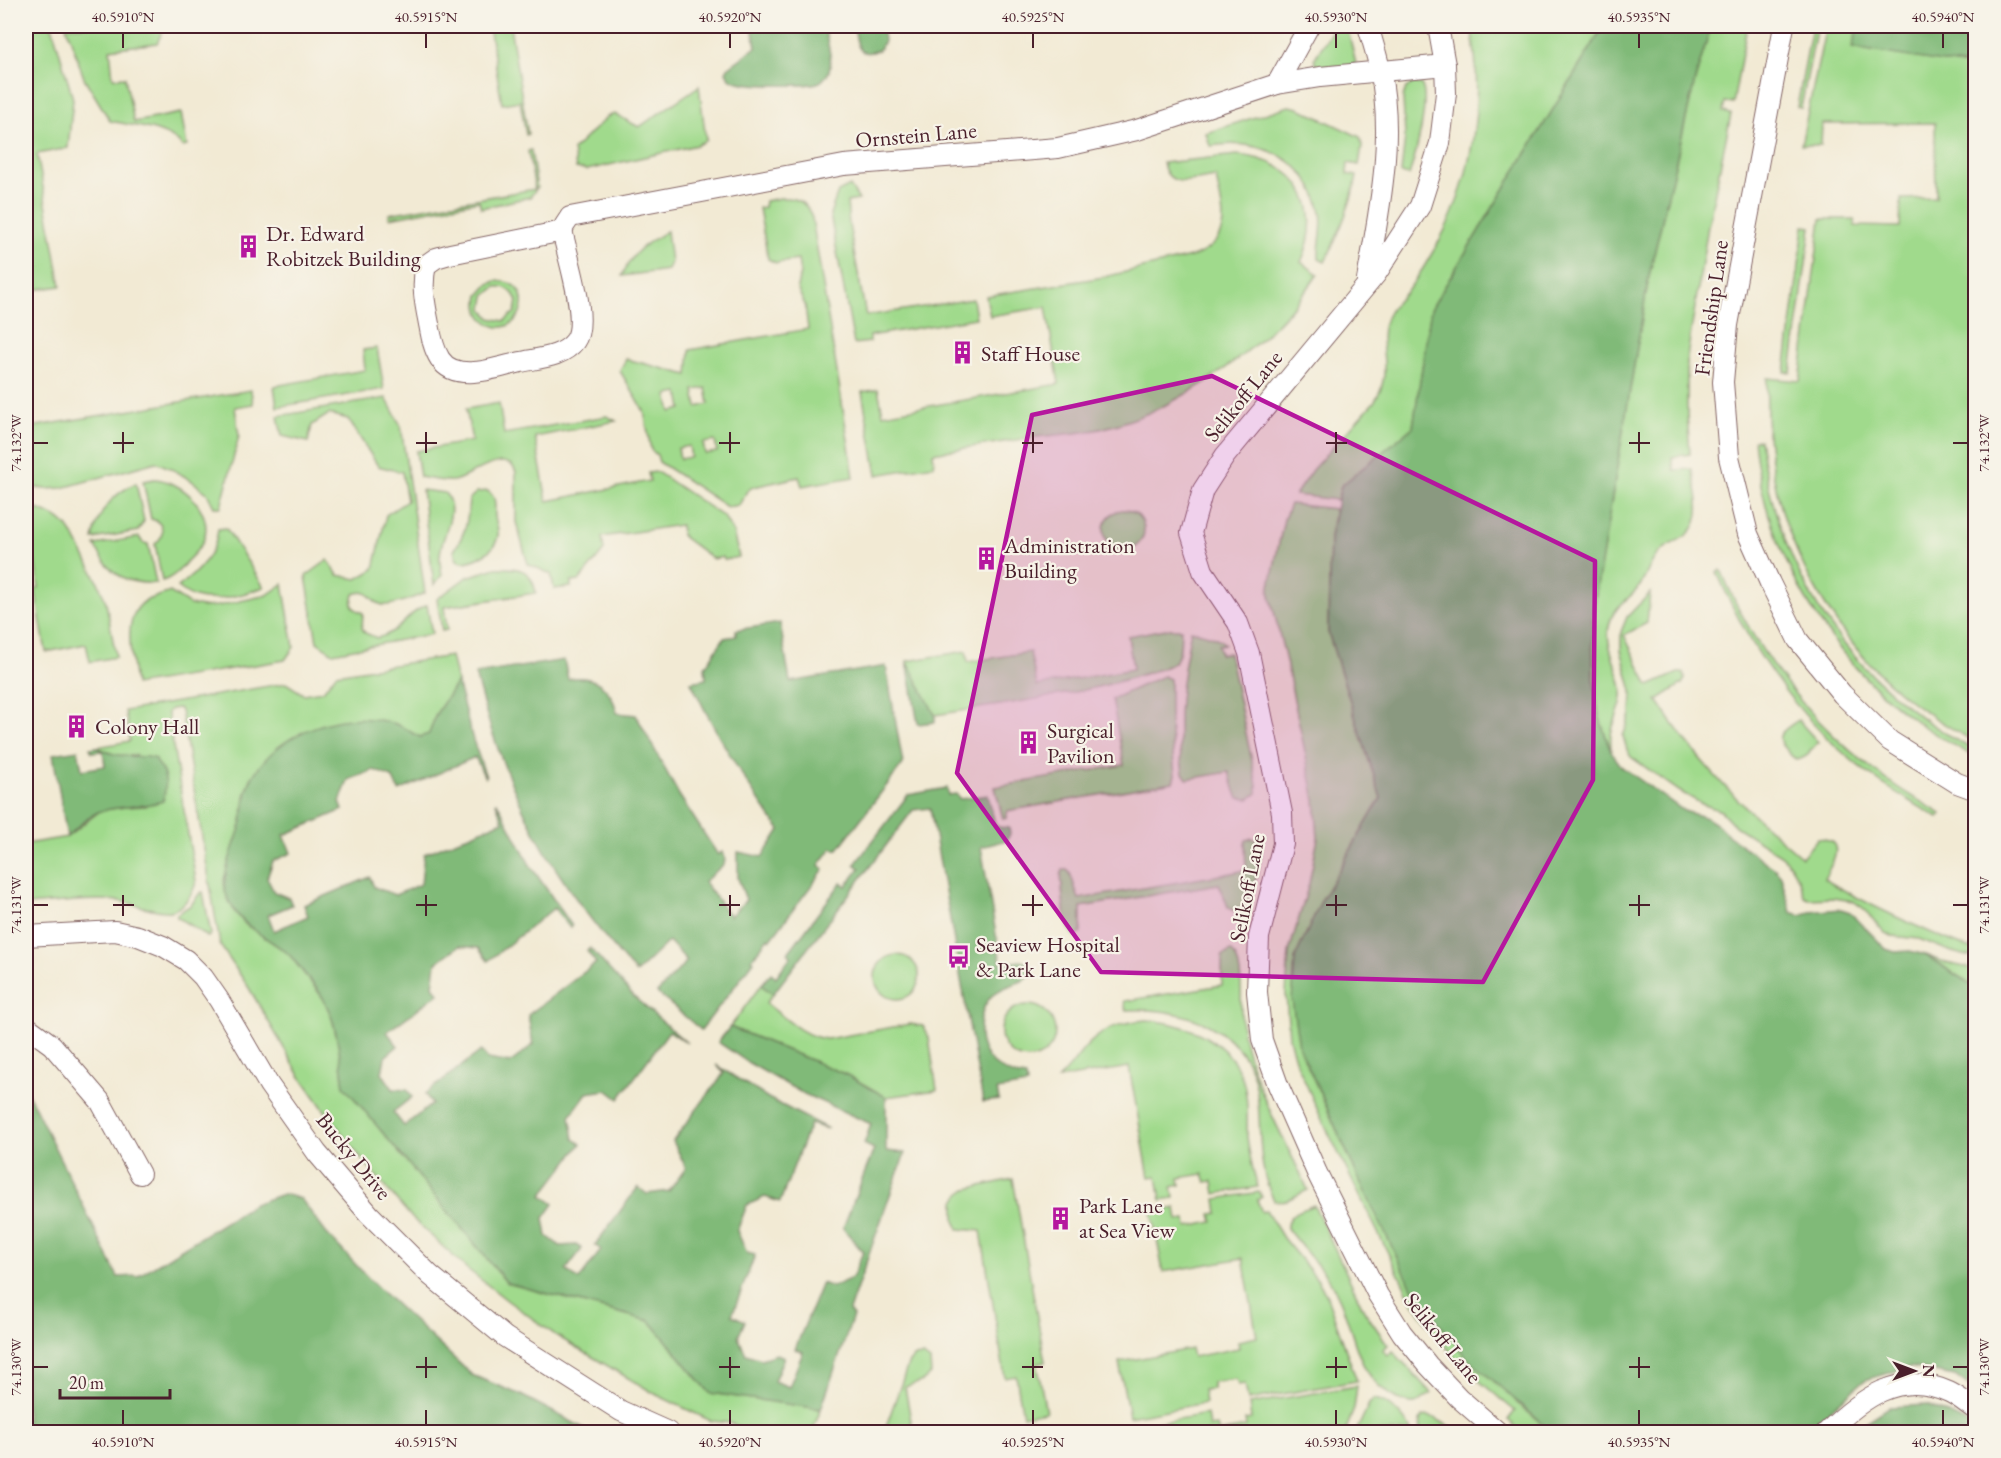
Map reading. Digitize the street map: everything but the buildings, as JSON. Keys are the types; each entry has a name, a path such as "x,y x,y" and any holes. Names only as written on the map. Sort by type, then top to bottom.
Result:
{"lane":[{"path":"1277,84 1309,26"},
{"name":"Selikoff Lane","path":"1366,286 1381,203 1386,140 1385,107 1380,70 1368,26"},
{"name":"Selikoff Lane","path":"1438,26 1445,65 1446,93 1440,143 1420,206 1366,286 1224,456 1203,490 1191,533 1203,571 1238,624 1249,653 1282,813 1283,844 1259,937 1257,992 1262,1041 1278,1085 1317,1173 1378,1295 1402,1333 1428,1365 1459,1398 1498,1432"},
{"name":"Friendship Lane","path":"1784,26 1728,325 1723,382 1729,457 1749,534 1798,640 1842,694 1890,741 1957,783 1976,790"},
{"name":"Ornstein Lane","path":"563,231 450,254 436,258 426,265 423,296 433,345 440,359 448,367 460,372 476,372 554,355 566,350 576,340 580,327 579,310 563,231 570,217 844,165 1058,148 1137,130 1277,84 1380,70 1445,65"},
{"name":"Bucky Drive","path":"26,936 115,931 138,936 163,946 186,960 203,977 219,1000 269,1085 317,1153 369,1214 430,1275 505,1337 621,1411 668,1432"},
{"path":"26,1026 52,1045 100,1101 140,1174"},
{"path":"1827,1432 1848,1412 1870,1396 1893,1385 1933,1385 1951,1393 1976,1410"}],"highlighted area":[{"path":"1212,376 1595,561 1593,780 1483,982 1101,972 957,773 1032,415"}],"green space":[{"path":"26,26 52,26 73,99 68,148 37,154 61,286 26,291"},
{"path":"66,26 165,26 157,43 110,49 113,78 125,77 134,122 181,113 187,146 183,147 160,132 110,121 84,78"},
{"path":"489,26 510,26 528,134 526,135 520,101 502,104"},
{"path":"752,26 847,26 825,30 830,64 827,75 821,81 804,85 778,85 734,81 726,72 756,47"},
{"path":"854,26 882,26 884,41 879,50 862,51 857,43"},
{"path":"1335,26 1347,26 1356,64 1350,67 1316,66 1314,59"},
{"path":"1471,26 1604,26 1431,309 1413,427 1341,486 1337,500 1295,495 1312,470 1374,402 1383,379 1382,339 1386,318 1423,268 1457,202 1466,173 1476,115 1477,85"},
{"path":"1604,26 1711,26 1695,80 1649,276 1592,617 1593,678 1599,716 1611,752 1622,767 1684,811 1707,818 1718,825 1729,836 1775,869 1781,876 1791,912 1800,915 1841,909 1850,912 1886,949 1925,955 1975,987 1975,1391 1955,1376 1910,1367 1865,1380 1805,1432 1552,1432 1466,1357 1414,1292 1364,1190 1299,1046 1292,1001 1295,958 1322,899 1381,798 1328,632 1330,537 1341,486 1413,427 1431,309"},
{"path":"1711,26 1747,26 1733,104 1725,102 1723,112 1731,114 1708,226 1687,357 1690,454 1672,457 1674,470 1692,469 1698,503 1697,520 1694,528 1688,534 1657,555 1639,587 1612,616 1608,639 1622,695 1611,734 1611,752 1599,716 1593,678 1592,617 1649,276 1695,80"},
{"path":"1812,26 1817,26 1801,108 1797,107"},
{"path":"1826,26 1858,26 1853,48 1975,67 1975,742 1938,720 1903,695 1857,650 1819,595 1804,566 1790,535 1773,473 1767,426 1767,378 1800,381 1821,219 1854,219 1855,226 1900,227 1901,199 1936,198 1935,123 1822,124 1821,145 1801,145"},
{"path":"1858,26 1975,26 1975,67 1852,48"},
{"path":"1413,83 1421,84 1424,91 1424,102 1421,128 1409,175 1401,173 1405,137 1403,97 1406,88"},
{"path":"699,86 706,140 697,145 587,170 576,168 573,150 608,116 615,114 639,127"},
{"path":"1289,106 1299,108 1360,137 1362,146 1359,165 1348,163 1347,174 1357,176 1354,187 1344,220 1325,262 1319,259 1321,213 1315,194 1306,178 1280,156 1264,149 1229,144 1210,146 1206,133"},
{"path":"531,150 537,188 530,197 481,208 479,201 389,218 389,214 535,189 528,151"},
{"path":"1237,155 1258,159 1276,166 1291,176 1302,189 1311,222 1308,242 1301,262 1318,274 1299,300 1251,348 1195,389 1134,418 1087,432 1036,437 933,453 934,465 877,475 862,392 878,389 883,414 1059,384 1046,307 990,316 986,296 1104,277 1195,256 1208,249 1221,232 1223,222 1216,177 1191,181 1176,180 1166,172 1163,163"},
{"path":"850,186 859,200 847,202 849,225 866,316 973,299 976,318 870,336 870,342 854,344 830,214 838,192"},
{"path":"792,198 804,204 812,218 854,477 802,486 799,477 753,487 747,491 739,505 727,507 659,462 657,455 651,450 644,411 620,371 626,359 688,375 690,350 808,329 805,305 797,288 800,273 798,260 776,263 768,259 759,208 764,207 765,201","holes":["706,388 709,404 697,407 694,390","679,393 682,409 671,412 667,395","715,441 717,452 705,454 703,443","689,446 691,457 680,459 678,448"]},
{"path":"1804,226 1811,227 1791,372 1785,372"},
{"path":"667,231 671,262 668,270 622,276 630,260 640,249"},
{"path":"496,281 511,284 519,291 522,301 521,311 507,326 497,327 483,319 480,313 479,295 489,284","holes":["496,287 509,290 517,301 515,312 504,321 490,318 483,309 485,296"]},
{"path":"377,348 384,389 277,407 274,386 365,370 363,350"},
{"path":"251,390 253,404 235,407 239,436 221,507 214,507 207,493 192,481 156,462 62,488 26,487 26,428"},
{"path":"386,398 401,426 425,593 398,603 383,605 368,594 360,592 354,594 352,604 355,609 363,613 362,628 365,633 377,638 393,631 414,612 427,605 432,634 333,653 317,642 306,576 328,560 338,575 357,579 374,569 386,515 407,501 402,472 378,466 348,419 329,414 312,425 308,442 282,436 278,416"},
{"path":"499,403 504,434 607,416 616,421 535,437 547,501 650,481 648,473 657,472 724,517 733,532 739,557 724,560 723,557 713,559 682,536 680,525 602,537 604,550 579,581 571,582 571,587 554,589 551,574 528,564 516,522 516,472 511,465 504,462 496,463 453,481 420,477 416,451 472,441 466,409"},
{"path":"1754,440 1760,440 1770,491 1784,538 1804,582 1828,622 1857,659 1891,693 1931,724 1975,751 1975,757 1924,727 1885,696 1855,666 1829,634 1786,561 1771,521 1760,481"},
{"path":"154,479 175,485 193,498 200,508 206,528 204,539 197,551 176,573 162,581 155,544 161,537 162,530 159,523 151,519 143,481"},
{"path":"136,483 144,521 138,531 93,539 98,521 107,505 119,493"},
{"path":"422,490 445,493 451,508 440,555 442,575 434,585"},
{"path":"488,491 495,503 498,529 496,542 484,555 461,562 457,560 454,551 466,526 469,499 477,492"},
{"path":"1290,504 1335,509 1330,537 1328,632 1381,798 1322,899 1295,958 1299,1047 1364,1190 1517,1403 1552,1432 1522,1432 1508,1420 1515,1411 1464,1368 1437,1337 1411,1299 1322,1120 1295,1059 1289,1038 1286,994 1289,952 1309,884 1318,838 1315,800 1269,591 1284,519"},
{"path":"26,506 59,519 75,538 106,602 116,657 90,662 86,644 46,652 35,589 39,588"},
{"path":"1124,510 1138,516 1144,530 1138,544 1124,550 1110,544 1104,530 1110,516"},
{"path":"226,528 264,587 221,599 203,599 186,593 178,587 205,562 214,546 218,529"},
{"path":"139,537 143,543 148,544 156,583 135,582 119,575 106,563 95,545"},
{"path":"496,568 523,571 531,578 536,593 444,607 447,630 442,631 437,599 467,577"},
{"path":"1721,570 1751,632 1790,688 1812,714 1862,761 1896,786 1941,814 1938,818 1887,787 1853,761 1805,715 1783,689 1746,633 1717,572"},
{"path":"283,584 294,647 285,660 135,685 130,627 138,607 147,600 170,592 190,605 218,606 267,595"},
{"path":"1650,593 1647,623 1624,635 1649,686 1678,673 1684,673 1685,679 1682,684 1657,700 1705,765 1761,822 1802,857 1818,838 1833,843 1835,854 1824,879 1933,934 1971,949 1975,939 1975,958 1919,939 1885,933 1863,908 1853,901 1804,897 1799,880 1782,856 1735,826 1721,811 1702,804 1679,791 1631,757 1623,736 1631,715 1632,691 1621,650 1621,632 1627,617"},
{"path":"780,623 790,682 886,666 903,764 837,850 832,848 819,865 824,869 770,940 768,938 752,959 754,961 701,1030 657,993 687,961 669,941 636,973 579,904 556,870 518,798 502,759 475,674 564,660 568,679 586,678 600,684 611,696 617,713 636,715 679,795 718,855 722,852 725,859 724,864 704,882 730,916 746,900 738,878 738,852 762,857 780,830 732,758 691,682 706,679 705,667 724,638 736,636 736,630"},
{"path":"1166,629 1181,629 1180,645 1176,660 1162,668 1095,688 935,715 907,661 966,651 968,662 1030,652 1037,686 1133,669 1128,636"},
{"path":"1191,630 1218,639 1225,644 1218,645 1220,654 1229,653 1257,785 1257,793 1249,799 1239,798 1236,794 1229,772 1187,779 1183,773 1179,718 1184,667"},
{"path":"451,656 457,682 436,714 429,734 420,737 394,723 252,776 245,796 242,823 224,879 225,891 234,911 246,925 288,953 323,998 332,1018 344,1086 507,1283 650,1321 710,1393 821,1409 812,1432 754,1432 730,1423 711,1421 657,1395 557,1336 508,1301 466,1268 412,1218 360,1157 299,1074 249,988 220,945 179,708 171,709 168,716 196,881 187,900 175,910 170,911 107,900 26,905 26,844 67,837 100,811 146,806 135,755 116,755 97,747 130,741 125,711 286,683 303,694 323,691 336,674"},
{"path":"907,661 935,715 935,722 918,724"},
{"path":"1163,676 1170,679 1170,722 1175,775 1173,782 1007,811 1007,818 1003,819 995,787 1124,765 1112,699"},
{"path":"457,682 486,777 475,757 399,791 392,777 374,770 348,780 340,802 343,810 284,835 291,853 273,861 267,878 274,892 289,898 292,905 268,915 274,931 308,916 304,905 370,877 374,887 395,895 421,884 424,854 503,821 497,802 530,865 572,926 570,928 554,908 488,961 478,948 459,946 436,963 433,986 439,993 387,1032 398,1046 385,1057 382,1073 393,1089 407,1090 412,1097 393,1112 404,1126 432,1104 425,1094 481,1051 488,1059 510,1063 533,1045 528,1015 596,963 587,951 590,948 634,997 687,1043 669,1031 619,1099 607,1090 587,1093 570,1116 574,1139 581,1144 542,1195 554,1204 544,1218 547,1236 560,1246 576,1245 582,1249 566,1270 579,1280 601,1250 595,1245 638,1187 647,1194 669,1191 686,1168 673,1141 724,1073 716,1065 768,1098 828,1129 810,1124 780,1202 765,1197 747,1205 737,1231 747,1253 755,1255 732,1315 745,1321 738,1337 746,1354 761,1359 777,1354 784,1357 774,1381 789,1387 803,1352 795,1349 822,1283 832,1287 852,1278 863,1252 843,1228 874,1149 864,1144 871,1124 802,1093 749,1063 718,1042 730,1027 847,1075 886,1097 886,1151 905,1153 849,1311 853,1316 821,1409 710,1393 650,1321 507,1283 344,1086 335,1030 328,1008 319,991 289,954 251,928 231,905 225,887 226,870 242,822 250,782 265,760 296,736 314,727 333,722 373,719 396,724 420,737 429,734 436,714"},
{"path":"1798,720 1818,742 1805,757 1798,760 1782,745 1780,737"},
{"path":"97,747 119,755 154,758 165,778 163,801 101,811 67,837 53,754 78,750 82,770 105,766 103,751 92,752 90,748"},
{"path":"947,788 948,795 956,794 960,799 988,795 995,824 998,827 1009,828 1010,834 1007,840 981,847 1001,964 1020,961 1029,963 1032,970 1022,981 996,993 988,1001 982,1013 980,1039 987,1056 1004,1071 1026,1077 1027,1085 997,1090 999,1100 983,1102 930,808 913,810 773,994 761,985 771,973 776,977 791,956 788,953 841,883 846,886 860,868 855,864 908,795"},
{"path":"1252,838 1260,842 1259,867 1254,885 1242,908 1234,911 1228,907 1219,884 1081,907 1081,933 1075,937 1071,931 1064,907 1061,875 1063,870 1070,873 1079,899 1246,870 1245,843 1246,840"},
{"path":"203,892 211,934 208,937 177,917 177,914 191,905"},
{"path":"1231,951 1239,965 1242,1027 1252,1067 1269,1110 1308,1190 1283,1202 1274,1200 1264,1174 1257,1092 1251,1070 1241,1051 1226,1037 1190,1017 1169,1012 1126,1010 1124,1001 1222,985 1222,956"},
{"path":"897,955 906,956 913,961 918,968 918,986 913,993 906,998 897,999 888,998 881,993 876,986 875,977 876,968 881,961 888,956"},
{"path":"1925,955 1946,963 1975,969 1975,987"},
{"path":"761,985 773,994 766,1003 794,1026 818,1037 827,1039 910,1024 923,1026 929,1038 937,1090 886,1097 847,1075 730,1027"},
{"path":"1028,1005 1038,1007 1047,1013 1053,1022 1055,1032 1053,1042 1047,1051 1038,1057 1028,1059 1018,1057 1009,1051 1003,1042 1001,1032 1003,1022 1009,1013 1018,1007"},
{"path":"1147,1020 1164,1022 1196,1032 1224,1050 1234,1062 1242,1077 1246,1095 1247,1137 1258,1187 1215,1194 1213,1181 1206,1182 1203,1174 1179,1178 1180,1185 1172,1187 1174,1198 1161,1200 1157,1176 1149,1177 1129,1067 1058,1079 1083,1050 1104,1032 1120,1025"},
{"path":"26,1091 118,1277 138,1276 254,1204 283,1194 301,1199 326,1233 374,1284 472,1375 521,1395 591,1432 26,1432"},
{"path":"1013,1179 1045,1362 1037,1364 1046,1412 1023,1416 1016,1376 1005,1378 981,1231 959,1229 955,1221 955,1202 959,1195 967,1189"},
{"path":"1259,1192 1262,1197 1257,1200 1262,1212 1266,1210 1283,1238 1317,1279 1326,1294 1357,1381 1248,1400 1245,1384 1238,1385 1236,1379 1212,1382 1212,1389 1203,1390 1205,1403 1129,1417 1119,1362 1191,1349 1193,1357 1239,1348 1238,1341 1257,1337 1243,1258 1163,1272 1152,1212 1176,1208 1178,1220 1186,1219 1187,1227 1213,1222 1211,1214 1218,1213 1216,1199"},
{"path":"1314,1205 1365,1312 1388,1345 1383,1350 1388,1355 1393,1351 1431,1393 1423,1400 1408,1403 1398,1399 1383,1389 1364,1366 1344,1309 1332,1285 1287,1228 1292,1215"},
{"path":"923,1356 930,1361 931,1374 923,1381 905,1387 913,1432 884,1432 909,1362 914,1357"},
{"path":"1357,1386 1354,1409 1345,1432 1219,1432 1246,1427 1245,1420 1251,1419 1249,1404"},
{"path":"1374,1399 1380,1400 1396,1411 1411,1432 1356,1432 1369,1404"},
{"path":"1927,1405 1968,1423 1975,1429 1975,1432 1851,1432 1889,1407"},
{"path":"1207,1414 1209,1427 1217,1426 1219,1432 1132,1432 1131,1427"},
{"path":"1428,1416 1459,1432 1421,1432 1420,1421 1422,1417"}],"place":[{"name":"Dr. Edward Robitzek Building","path":"248,246"},
{"name":"Staff House","path":"963,353"},
{"name":"Administration Building","path":"986,558"},
{"name":"Colony Hall","path":"77,726"},
{"name":"Surgical Pavilion","path":"1029,743"},
{"name":"Seaview Hospital & Park Lane","path":"958,957"},
{"name":"Park Lane at Sea View","path":"1061,1218"}]}
